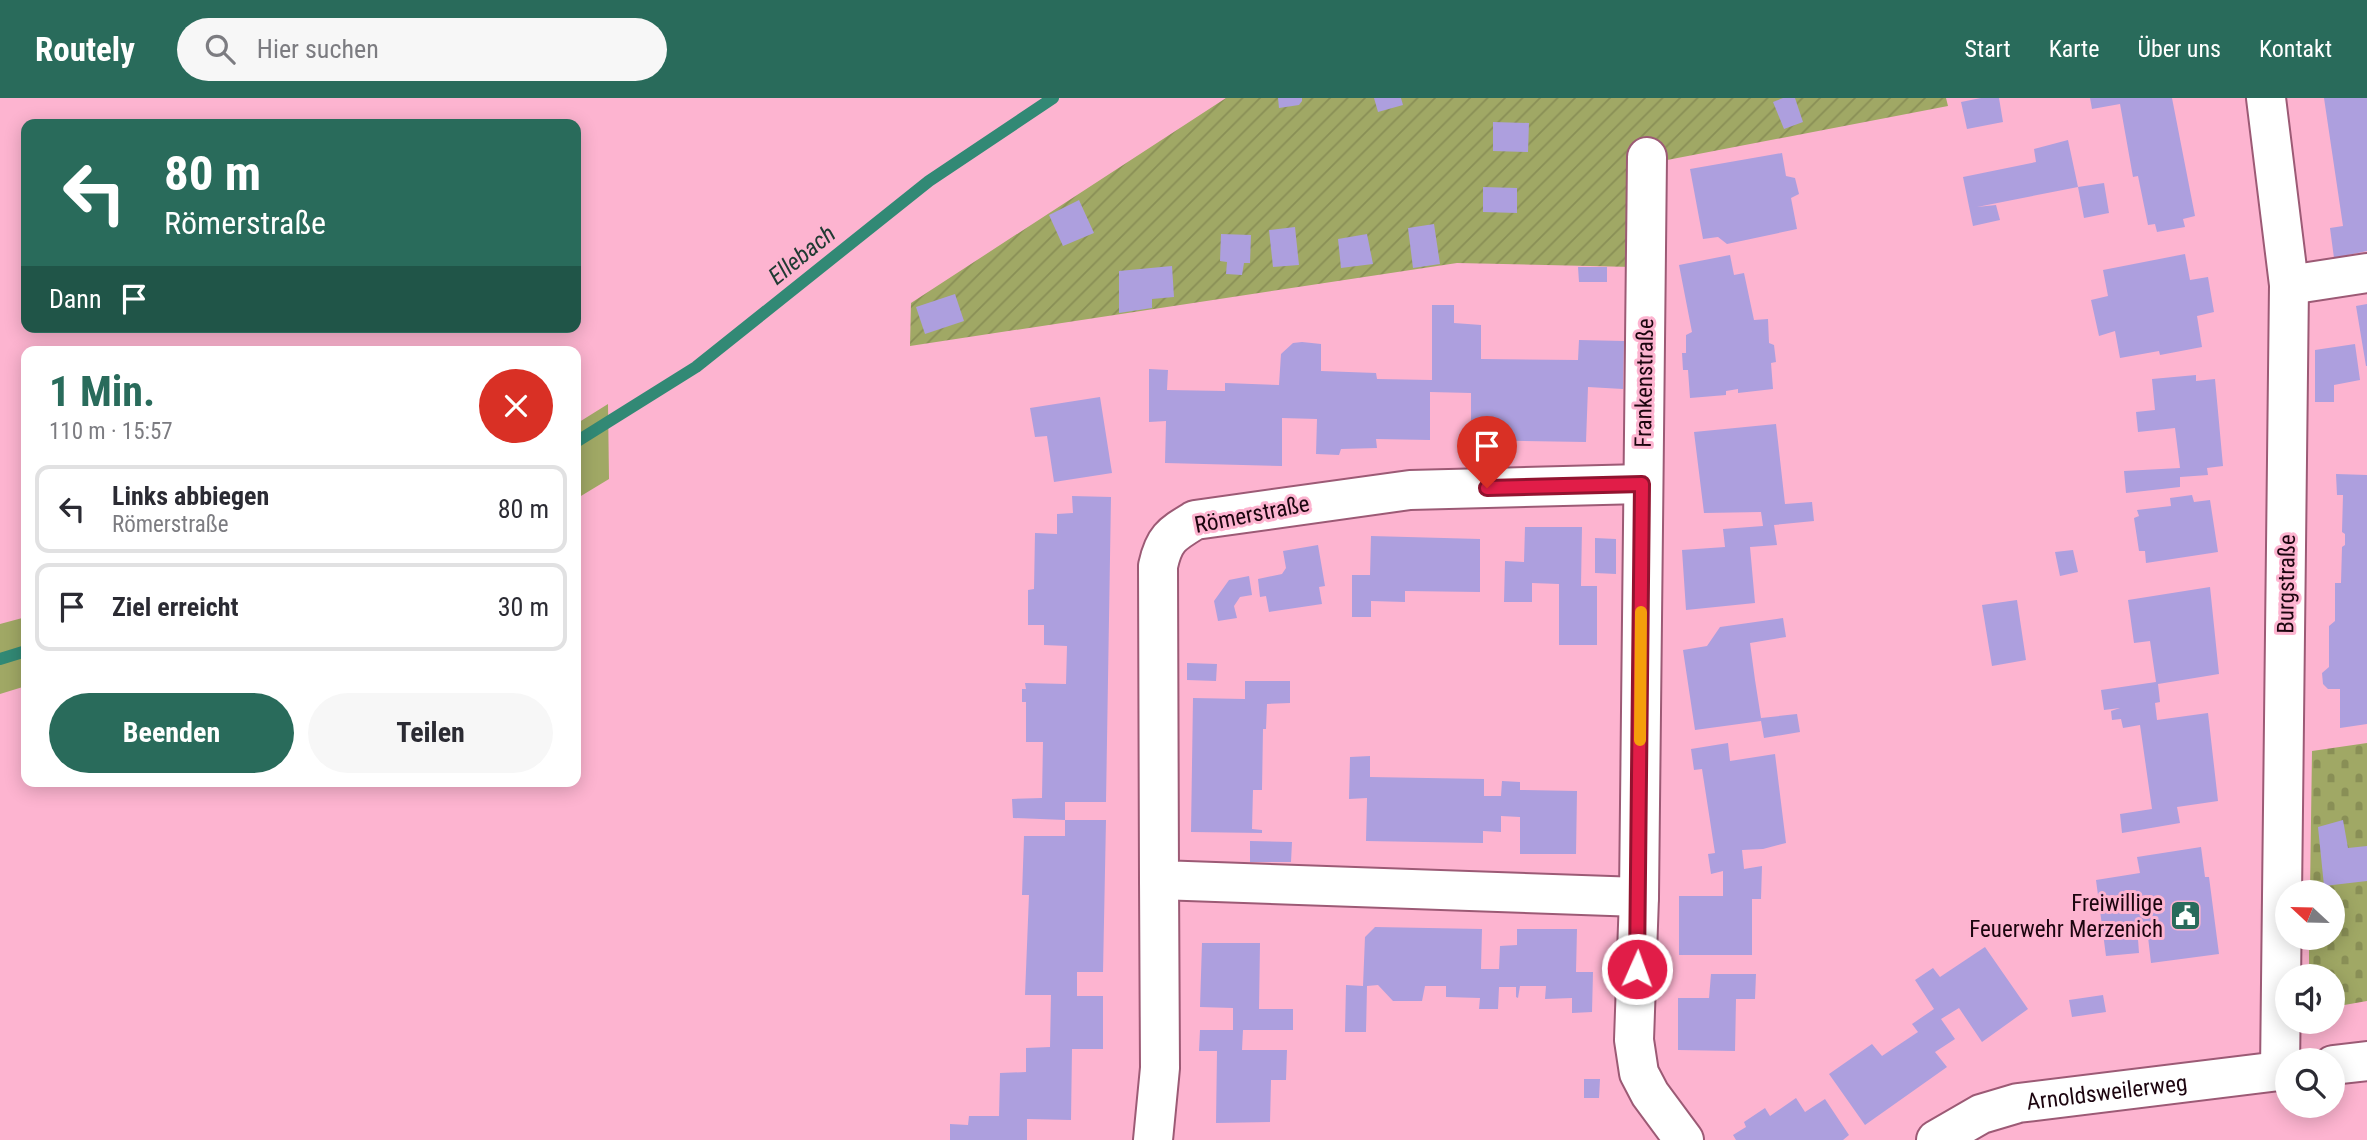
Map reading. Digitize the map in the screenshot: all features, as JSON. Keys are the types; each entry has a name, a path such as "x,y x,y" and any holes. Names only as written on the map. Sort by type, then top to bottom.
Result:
{"street":[{"name":"Burgstraße","path":"2266,98 2289,285 2284,1048"},
{"name":"Frankenstraße","path":"1647,157 1639,897 1634,1041 1639,1073 1650,1094 1684,1140"},
{"path":"2289,285 2367,273"},
{"name":"Römerstraße","path":"1153,1140 1160,1068 1158,566 1163,545 1174,533 1195,520 1409,490 1642,484"},
{"path":"1159,880 1639,897"},
{"path":"2345,1064 2367,1061"},
{"name":"Arnoldsweilerweg","path":"1936,1140 1981,1114 2018,1103 2275,1071"}],"green space":[{"path":"1226,98 1946,98 1948,106 1636,166 1633,267 1457,263 910,346 911,303"},
{"path":"608,404 609,479 581,496 581,421"},
{"path":"21,618 21,688 0,694 0,624"},
{"path":"2367,743 2367,1001 2345,1005 2345,964 2309,964 2309,950 2345,950 2345,880 2310,880 2312,751"}],"building":[{"path":"1278,98 1302,98 1302,101 1299,105 1279,108"},
{"path":"1374,98 1401,98 1403,105 1378,112"},
{"path":"1783,98 1795,98 1803,122 1784,129 1773,102"},
{"path":"1999,98 2003,122 1967,129 1961,102"},
{"path":"2090,98 2172,98 2195,216 2183,219 2185,227 2157,232 2155,224 2148,225 2138,176 2133,177 2120,104 2092,109"},
{"path":"2324,98 2367,98 2367,251 2334,258 2330,228 2343,226"},
{"path":"1493,122 1529,123 1528,152 1493,151"},
{"path":"2068,140 2078,187 1977,207 1996,205 2000,220 1973,226 1963,177 2036,162 2034,149"},
{"path":"1782,153 1786,176 1795,178 1799,194 1791,198 1797,229 1727,244 1718,237 1703,239 1690,169"},
{"path":"2104,183 2109,213 2084,218 2078,187"},
{"path":"1483,187 1517,188 1517,213 1483,212"},
{"path":"1079,200 1094,233 1063,246 1049,215"},
{"path":"1434,224 1440,264 1413,268 1408,228"},
{"path":"1295,227 1299,265 1273,267 1269,230"},
{"path":"1221,234 1251,235 1250,263 1244,263 1242,275 1226,274 1227,262 1220,261"},
{"path":"1367,234 1373,264 1341,268 1338,239"},
{"path":"2185,254 2190,280 2208,277 2214,312 2197,316 2202,347 2160,355 2159,351 2120,358 2115,331 2099,336 2091,300 2108,296 2103,270"},
{"path":"1730,255 1734,275 1744,273 1754,320 1768,319 1769,343 1774,345 1776,362 1771,363 1773,389 1738,393 1738,389 1726,391 1726,395 1690,398 1688,370 1683,370 1682,353 1686,353 1686,335 1692,332 1679,265"},
{"path":"1172,266 1174,297 1152,299 1152,308 1119,313 1119,271"},
{"path":"1578,267 1607,267 1607,282 1579,282"},
{"path":"955,294 964,321 925,334 916,307"},
{"path":"2367,304 2367,366 2366,366 2356,306"},
{"path":"1432,305 1454,305 1454,323 1481,325 1481,359 1578,360 1579,340 1624,341 1623,389 1588,387 1586,442 1471,440 1471,393 1430,392 1430,440 1376,439 1377,448 1341,449 1339,455 1316,454 1317,419 1282,418 1282,466 1165,463 1166,421 1149,422 1149,369 1168,370 1167,390 1225,391 1225,383 1279,385 1281,354 1293,343 1302,342 1321,344 1321,371 1376,373 1377,379 1432,380"},
{"path":"2355,344 2360,380 2334,385 2334,402 2315,402 2315,350"},
{"path":"2196,375 2196,381 2215,379 2223,466 2207,468 2208,475 2180,477 2180,487 2126,493 2124,471 2180,468 2175,428 2138,432 2136,412 2155,410 2152,379"},
{"path":"1100,397 1112,473 1054,482 1047,436 1035,437 1030,408"},
{"path":"1776,424 1785,504 1812,502 1814,521 1774,525 1777,545 1750,547 1755,603 1686,610 1682,550 1725,547 1723,529 1763,526 1761,512 1704,513 1694,432"},
{"path":"2336,474 2367,475 2367,724 2340,728 2340,689 2328,689 2323,684 2322,673 2329,667 2329,626 2335,621 2335,583 2341,583 2342,547 2345,545 2345,534 2342,532 2343,495 2337,495"},
{"path":"2192,495 2194,502 2210,500 2218,552 2146,563 2145,551 2139,551 2134,518 2139,516 2137,510 2171,506 2170,498"},
{"path":"1072,496 1111,497 1106,802 1065,802 1065,820 1013,818 1012,799 1042,798 1043,742 1026,742 1026,702 1022,702 1022,689 1026,689 1025,683 1066,684 1067,646 1044,645 1044,625 1028,625 1028,590 1034,589 1035,533 1057,534 1057,514 1073,513"},
{"path":"1525,527 1582,527 1581,586 1597,586 1597,645 1559,645 1559,584 1532,583 1532,602 1504,602 1505,561 1524,562"},
{"path":"1371,536 1480,539 1480,592 1405,591 1405,602 1371,601 1371,617 1352,617 1352,575 1370,575"},
{"path":"1595,538 1616,539 1616,574 1595,573"},
{"path":"1318,545 1325,586 1319,587 1322,604 1269,612 1266,596 1260,597 1258,579 1282,574 1286,568 1283,551"},
{"path":"2073,550 2078,572 2060,576 2055,552"},
{"path":"1249,576 1252,595 1240,597 1234,606 1237,618 1218,621 1214,601 1229,580"},
{"path":"2210,587 2219,674 2158,684 2160,702 2155,703 2157,720 2208,713 2218,801 2177,807 2180,823 2122,833 2120,814 2152,809 2140,725 2123,728 2121,719 2112,720 2111,711 2120,708 2104,710 2101,690 2156,682 2150,641 2134,643 2128,600"},
{"path":"2017,600 2026,660 1992,666 1982,605"},
{"path":"1783,618 1786,637 1750,643 1755,680 1761,718 1797,714 1800,732 1764,738 1761,721 1695,730 1683,650 1707,646 1720,627"},
{"path":"1187,663 1217,664 1216,681 1187,680"},
{"path":"1245,681 1290,681 1290,703 1267,704 1266,729 1263,729 1262,790 1253,790 1252,829 1262,830 1262,833 1191,832 1193,698 1245,699"},
{"path":"1728,743 1730,761 1775,754 1786,843 1763,849 1742,850 1744,869 1762,866 1761,899 1752,899 1752,955 1679,955 1679,896 1723,896 1723,871 1711,874 1708,854 1715,853 1702,769 1694,770 1691,749"},
{"path":"1370,756 1370,777 1484,779 1484,796 1501,796 1502,781 1520,782 1520,790 1577,791 1576,854 1520,854 1520,817 1501,816 1501,832 1483,831 1483,843 1366,841 1367,798 1349,799 1350,757"},
{"path":"1065,820 1106,820 1103,972 1077,972 1077,996 1103,996 1103,1049 1072,1049 1071,1120 1027,1119 1027,1140 950,1140 950,1124 968,1125 969,1116 999,1116 1000,1073 1026,1072 1026,1048 1050,1047 1051,995 1025,995 1029,895 1022,895 1024,836 1065,836"},
{"path":"2343,820 2348,848 2367,846 2367,881 2345,884 2345,880 2323,880 2318,827"},
{"path":"1250,841 1292,842 1291,862 1250,862"},
{"path":"2201,847 2205,877 2209,877 2219,954 2151,963 2148,937 2138,939 2139,953 2106,956 2096,880 2140,873 2137,857"},
{"path":"1375,927 1482,929 1481,969 1499,969 1500,946 1517,945 1517,929 1577,929 1576,972 1593,972 1592,1012 1572,1013 1572,998 1545,999 1546,986 1520,986 1518,998 1516,987 1499,987 1498,1009 1479,1009 1480,998 1446,997 1446,986 1425,986 1422,1001 1393,1001 1378,985 1367,986 1366,1032 1345,1032 1346,985 1363,986 1365,937"},
{"path":"1202,943 1260,943 1259,1009 1293,1009 1293,1030 1243,1030 1242,1050 1287,1050 1286,1080 1271,1080 1270,1122 1216,1123 1217,1051 1199,1051 1200,1030 1233,1030 1233,1008 1200,1007"},
{"path":"1985,947 2028,1009 1982,1042 1959,1008 1941,1019 1955,1039 1935,1052 1947,1067 1865,1125 1829,1074 1872,1044 1882,1056 1918,1032 1912,1024 1934,1009 1915,980 1933,968 1940,977"},
{"path":"1711,974 1756,974 1755,999 1736,999 1735,1051 1678,1050 1678,998 1709,998"},
{"path":"2103,995 2106,1012 2072,1017 2069,1000"},
{"path":"1584,1079 1600,1079 1599,1098 1584,1098"},
{"path":"1796,1098 1805,1112 1825,1099 1849,1135 1843,1140 1736,1140 1733,1135 1746,1127 1744,1122 1765,1108 1770,1116"}],"waterway":[{"name":"Ellebach","path":"581,439 696,367 929,181 1053,98"},
{"name":"Ellebach","path":"0,659 21,653"}],"slow traffic":[{"path":"1640,740 1641,612"}],"place":[{"name":"Freiwillige Feuerwehr Merzenich","path":"2186,916"}],"route":[{"path":"1487,488 1642,484 1637,969"}]}
